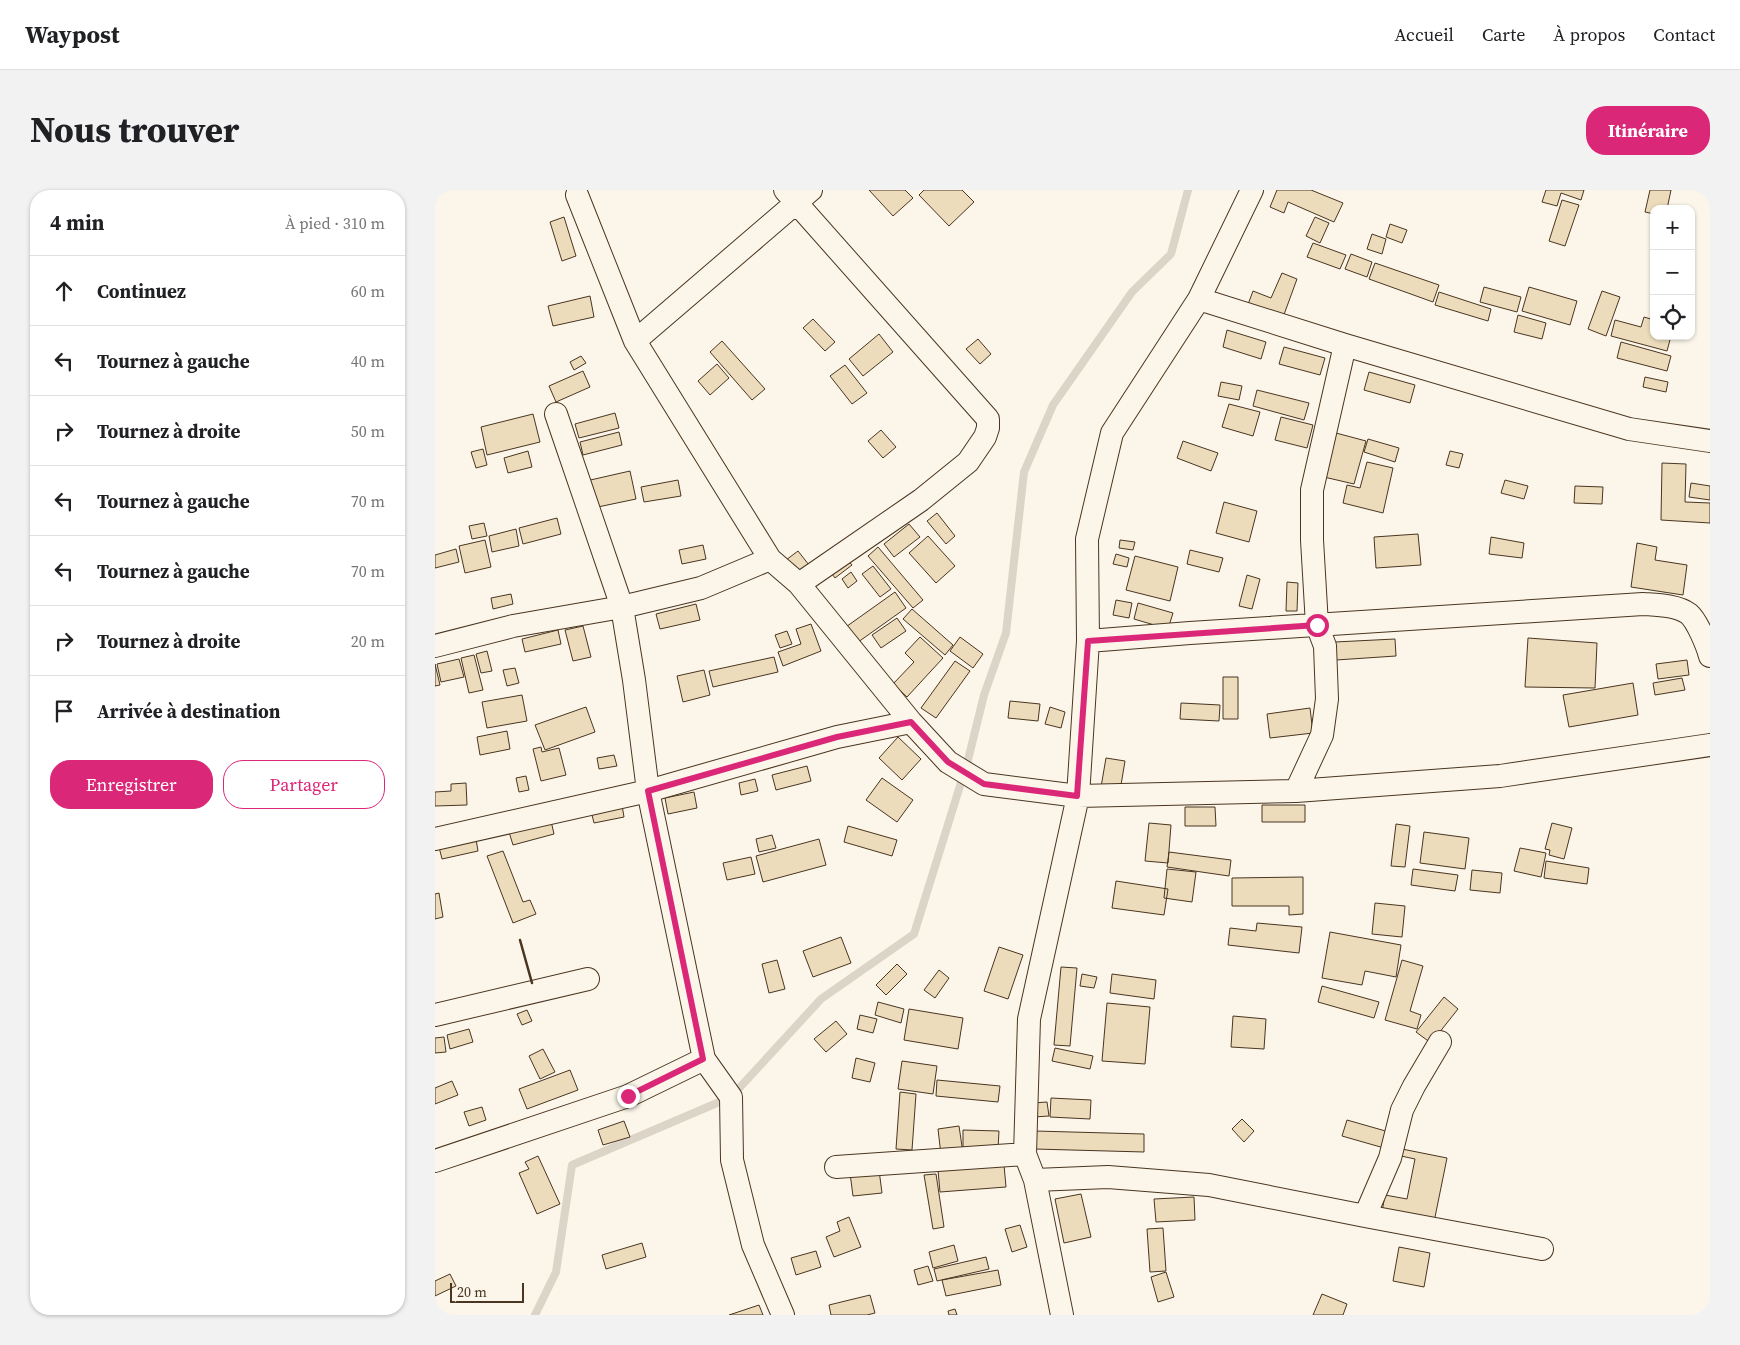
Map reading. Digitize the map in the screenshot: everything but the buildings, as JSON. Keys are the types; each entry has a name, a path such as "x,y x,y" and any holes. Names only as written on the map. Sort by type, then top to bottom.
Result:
{"street":[{"path":"1062,1315 1035,1180 1025,1154 1029,1018 1077,796 1088,641 1087,539 1112,433 1199,299 1252,190"},
{"path":"635,341 798,194 987,419 988,428 985,437 968,462 921,500 799,584"},
{"path":"577,195 635,341 771,559 799,584 911,722 948,762 984,784 1077,796 1296,791 1500,776 1710,745"},
{"path":"1199,299 1345,345 1629,429 1710,441"},
{"path":"1296,791 1323,735 1327,699 1325,646 1317,625 1312,540 1312,490 1345,345"},
{"path":"556,414 622,607 634,680 648,791 703,1059 731,1097 732,1160 753,1245 783,1315"},
{"path":"435,646 513,626 622,607 701,588 771,559"},
{"path":"1088,641 1643,604 1671,607 1689,614 1705,640 1710,656"},
{"path":"435,839 648,791 837,737 911,722"},
{"path":"435,1015 587,979"},
{"path":"1365,1216 1390,1158 1402,1110 1440,1042"},
{"path":"435,1161 628,1096 703,1059"},
{"path":"836,1167 1025,1154"},
{"path":"1035,1180 1108,1177 1209,1185 1542,1249"}],"waterway":[{"path":"535,1315 556,1272 572,1165 731,1097 821,999 914,934 968,760 984,695 1006,633 1024,472 1053,405 1132,292 1171,254 1188,190"}],"wall":[{"path":"520,940 532,983"}],"route":[{"path":"628,1096 703,1059 648,791 837,737 911,722 948,762 984,784 1077,796 1088,641 1317,625"}]}
